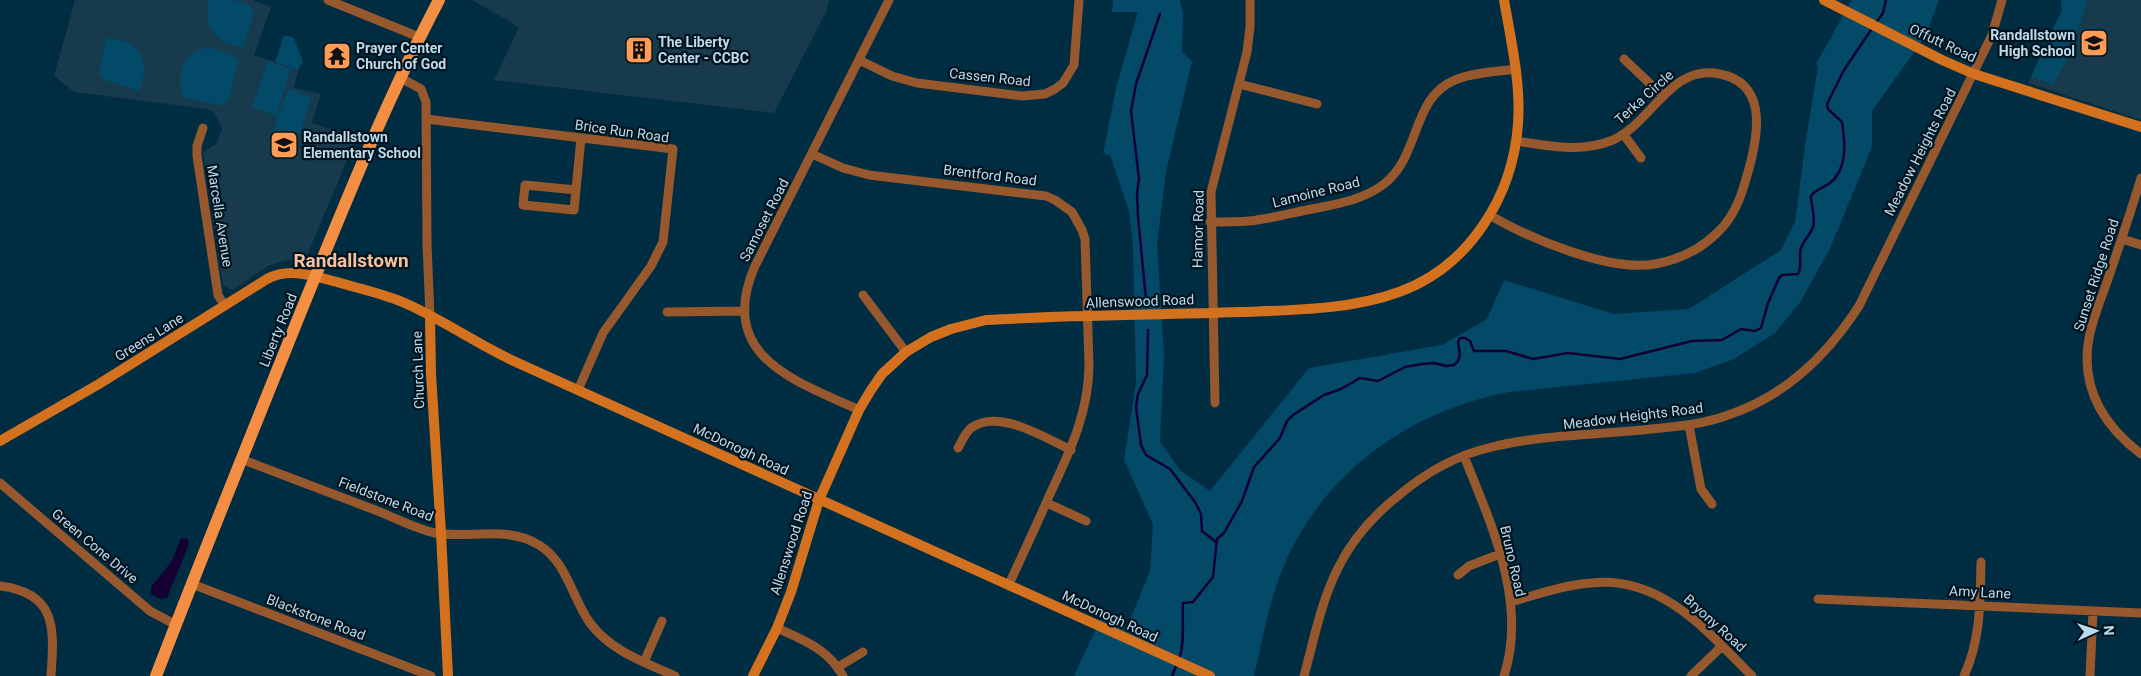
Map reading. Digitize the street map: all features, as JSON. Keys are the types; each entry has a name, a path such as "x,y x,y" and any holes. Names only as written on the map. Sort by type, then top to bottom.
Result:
{"main road":[{"name":"Liberty Road","path":"156,676 241,459 399,77 439,0"}],"street":[{"path":"328,0 419,37"},
{"name":"Samoset Road","path":"859,410 792,379 770,364 753,341 745,311 747,289 754,268 888,0"},
{"name":"Cassen Road","path":"859,60 892,76 917,83 1022,96 1045,94 1063,83 1074,65 1079,0"},
{"name":"Hamor Road","path":"1215,403 1210,222 1211,192 1249,40 1250,0"},
{"name":"Allenswood Road","path":"753,676 777,628 794,582 819,500 859,410 882,374 906,352 931,337 968,323 1004,319 1213,313 1278,310 1351,303 1400,292 1423,281 1460,253 1491,216 1508,176 1516,141 1519,105 1516,69 1504,0"},
{"name":"Offutt Road","path":"1824,0 1974,74 2141,127"},
{"name":"Meadow Heights Road","path":"1304,676 1328,590 1349,549 1370,521 1403,492 1428,474 1464,456 1487,448 1513,443 1689,425 1732,414 1770,396 1809,368 1845,328 1859,306 1974,74 1992,35 2002,0"},
{"path":"1624,59 1663,96"},
{"name":"Lamoine Road","path":"1210,222 1260,219 1345,202 1371,192 1395,172 1404,159 1412,144 1424,109 1437,91 1455,80 1465,77 1516,69"},
{"name":"Terka Circle","path":"1491,216 1535,238 1618,264 1646,265 1673,260 1705,243 1719,231 1730,217 1741,196 1757,135 1756,110 1747,90 1731,77 1710,72 1687,77 1663,96 1644,118 1624,134 1601,144 1576,148 1516,141"},
{"name":"Church Lane","path":"399,77 421,89 426,102 427,244 431,374 448,676"},
{"path":"1239,84 1317,104"},
{"name":"Brice Run Road","path":"426,119 673,149 663,242 651,266 603,333 578,390"},
{"name":"Marcella Avenue","path":"203,128 197,146 197,156 218,295 225,306"},
{"path":"1624,134 1640,158"},
{"path":"576,190 525,185 523,205 574,210 576,190 581,138"},
{"name":"Brentford Road","path":"812,154 843,168 869,175 1036,194 1055,200 1072,212 1082,230 1086,252 1088,317 1089,382 1087,398 1079,430 1071,450 1009,584"},
{"name":"Sunset Ridge Road","path":"2141,178 2089,339 2088,370 2090,385 2103,415 2113,430 2141,454"},
{"path":"2122,239 2141,245"},
{"name":"Greens Lane","path":"0,441 225,306 260,282 280,273 297,272 316,276"},
{"name":"McDonogh Road","path":"316,276 398,301 430,316 485,347 578,390 1210,676"},
{"path":"863,295 906,352"},
{"path":"667,312 745,311"},
{"path":"958,448 972,428 989,422 999,422 1018,425 1071,450"},
{"path":"1689,425 1701,489 1712,504"},
{"name":"Bruno Road","path":"1464,456 1500,554 1510,602 1511,646 1504,676"},
{"name":"Fieldstone Road","path":"241,459 434,532 507,533 529,539 541,546 559,564 582,610 599,634 623,652 675,676"},
{"name":"Green Cone Drive","path":"0,483 150,611 176,625"},
{"path":"1046,503 1086,521"},
{"path":"1458,575 1469,566 1500,554"},
{"path":"1964,676 1976,644 1980,606 1981,562"},
{"name":"Bryony Road","path":"1510,602 1561,588 1593,582 1632,586 1651,592 1681,609 1752,676"},
{"name":"Blackstone Road","path":"192,584 431,676"},
{"path":"0,586 16,588 28,594 38,601 46,611 51,623 53,637 51,676"},
{"name":"Amy Lane","path":"1818,599 2141,613"},
{"path":"2090,676 2093,611"},
{"path":"644,662 662,621"},
{"path":"777,628 822,650 844,676"},
{"path":"1691,676 1722,646"},
{"path":"838,667 863,652"}],"shaded area":[{"name":"Randallstown Elementary School","path":"75,0 252,0 271,7 254,55 298,70 294,88 321,94 312,123 336,131 358,134 306,258 284,261 268,266 233,290 223,286 203,152 216,144 222,130 221,125 213,112 206,109 74,92 54,76"},
{"path":"209,0 233,0 250,5 254,14 243,48 225,42 213,32 207,10"},
{"path":"472,0 829,0 827,10 774,113 494,80 519,27"},
{"path":"1113,0 1180,0 1183,13 1182,52 1192,61 1166,172 1157,244 1164,357 1160,442 1180,470 1210,491 1309,368 1442,345 1487,319 1504,280 1614,314 1689,309 1781,250 1795,222 1818,66 1816,64 1852,0 1939,0 1925,37 1872,111 1872,147 1831,246 1801,301 1775,333 1734,359 1695,373 1509,392 1472,401 1436,415 1402,432 1371,453 1343,478 1318,506 1298,538 1281,573 1272,598 1254,676 1074,676 1102,616 1127,627 1150,571 1153,524 1124,460 1136,383 1133,247 1129,211 1110,155 1103,154 1116,88 1138,12 1112,12"},
{"name":"Randallstown High School","path":"2061,0 2141,0 2141,120 2028,83 2062,10"},
{"path":"2061,0 2088,0 2070,54 2053,85 2031,77 2062,10"},
{"path":"284,35 294,38 303,62 298,70 275,62"},
{"path":"106,38 127,43 135,47 140,53 144,70 139,91 104,80 99,73"},
{"path":"208,48 219,50 239,59 229,100 222,106 182,97 180,80 183,65 192,53"},
{"path":"268,61 291,69 276,116 252,107"},
{"path":"289,89 312,98 303,123 302,134 274,130 278,114"},
{"path":"181,538 187,538 189,544 167,598 160,599 151,594 151,587 172,561"}],"waterway":[{"path":"1876,23 1883,13 1886,0"},
{"path":"1146,300 1138,216 1137,193 1139,179 1131,111 1136,84 1160,14"},
{"path":"1179,659 1183,639 1183,603 1193,602 1213,577 1217,539 1224,533 1242,501 1254,467 1280,438 1287,421 1324,395 1341,389 1360,378 1378,381 1405,367 1434,363 1446,366 1454,365 1460,355 1458,342 1460,338 1470,341 1474,351 1506,351 1533,359 1568,353 1620,359 1692,341 1722,340 1741,329 1755,331 1761,328 1768,303 1779,278 1782,275 1798,274 1801,248 1814,223 1811,196 1817,190 1830,183 1840,170 1844,155 1842,122 1828,109 1827,104 1844,70 1873,27"},
{"path":"1148,330 1147,375 1138,394 1136,407 1141,445 1146,455 1170,469 1195,502 1201,514 1202,531 1216,542"},
{"path":"1172,676 1177,664"}],"place":[{"name":"Randallstown High School","path":"2094,43"},
{"name":"The Liberty Center - CCBC","path":"639,50"},
{"name":"Prayer Center Church of God","path":"337,56"},
{"name":"Randallstown Elementary School","path":"284,145"}],"district":[{"name":"Randallstown","path":"351,260"}]}
